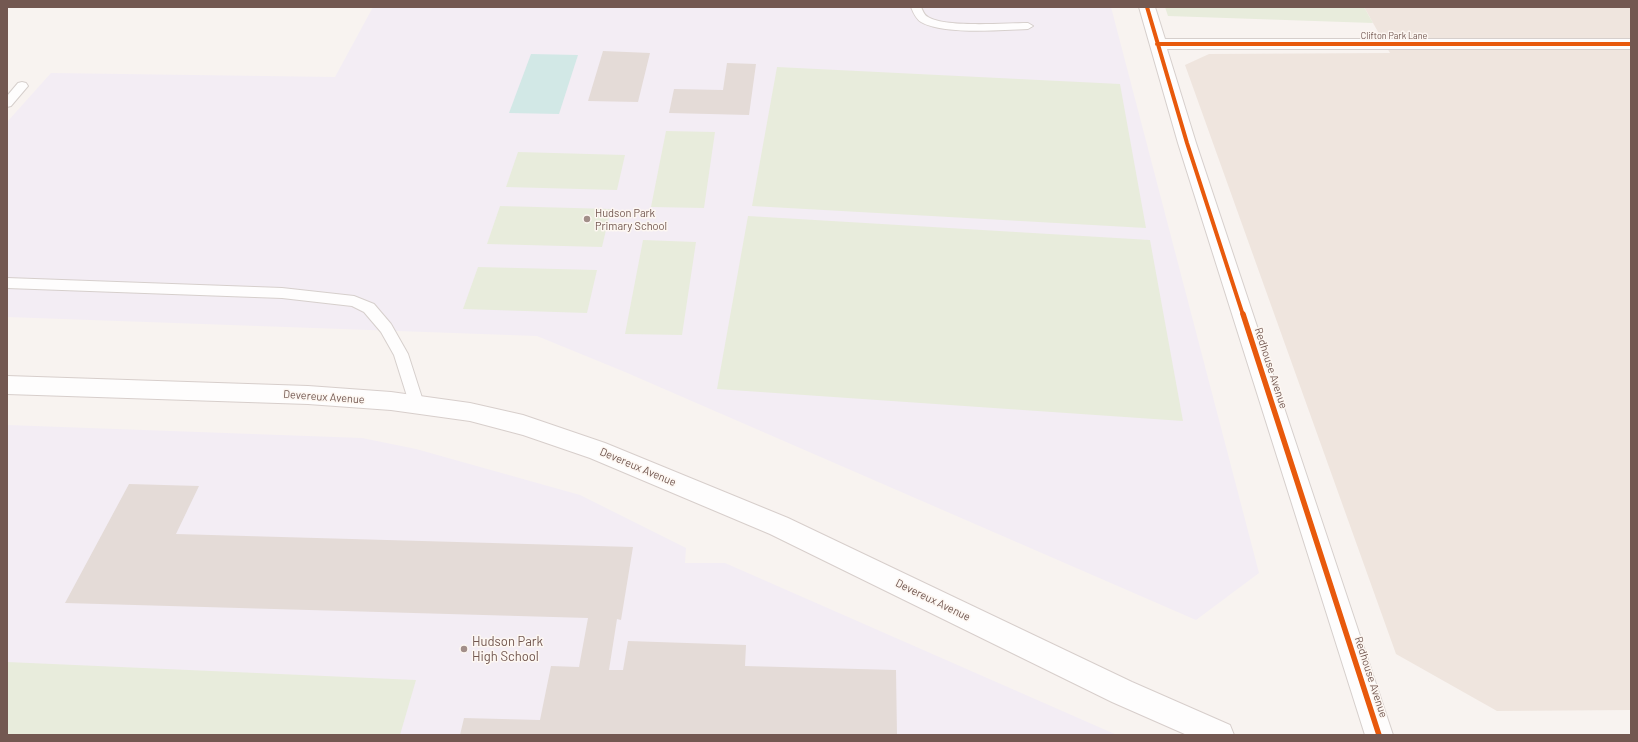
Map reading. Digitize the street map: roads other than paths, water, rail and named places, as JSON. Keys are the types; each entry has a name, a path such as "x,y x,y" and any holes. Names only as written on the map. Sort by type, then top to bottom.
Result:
{"street":[{"name":"Redhouse Avenue","path":"1146,7 1187,142 1379,735"},
{"name":"Clifton Park Lane","path":"1157,44 1631,44"},
{"name":"Devereux Avenue","path":"7,385 308,395 416,404 470,412 523,426 597,450 779,526 1115,688 1220,735"}],"lane":[{"path":"916,7 920,16 926,21 937,24 951,26 1028,26"},
{"path":"7,103 22,86"},
{"path":"7,283 282,293 354,301 369,308 386,328 401,354 416,404"}],"place":[{"name":"Hudson Park Primary School","path":"587,219"},
{"name":"Hudson Park High School","path":"464,649"}]}
